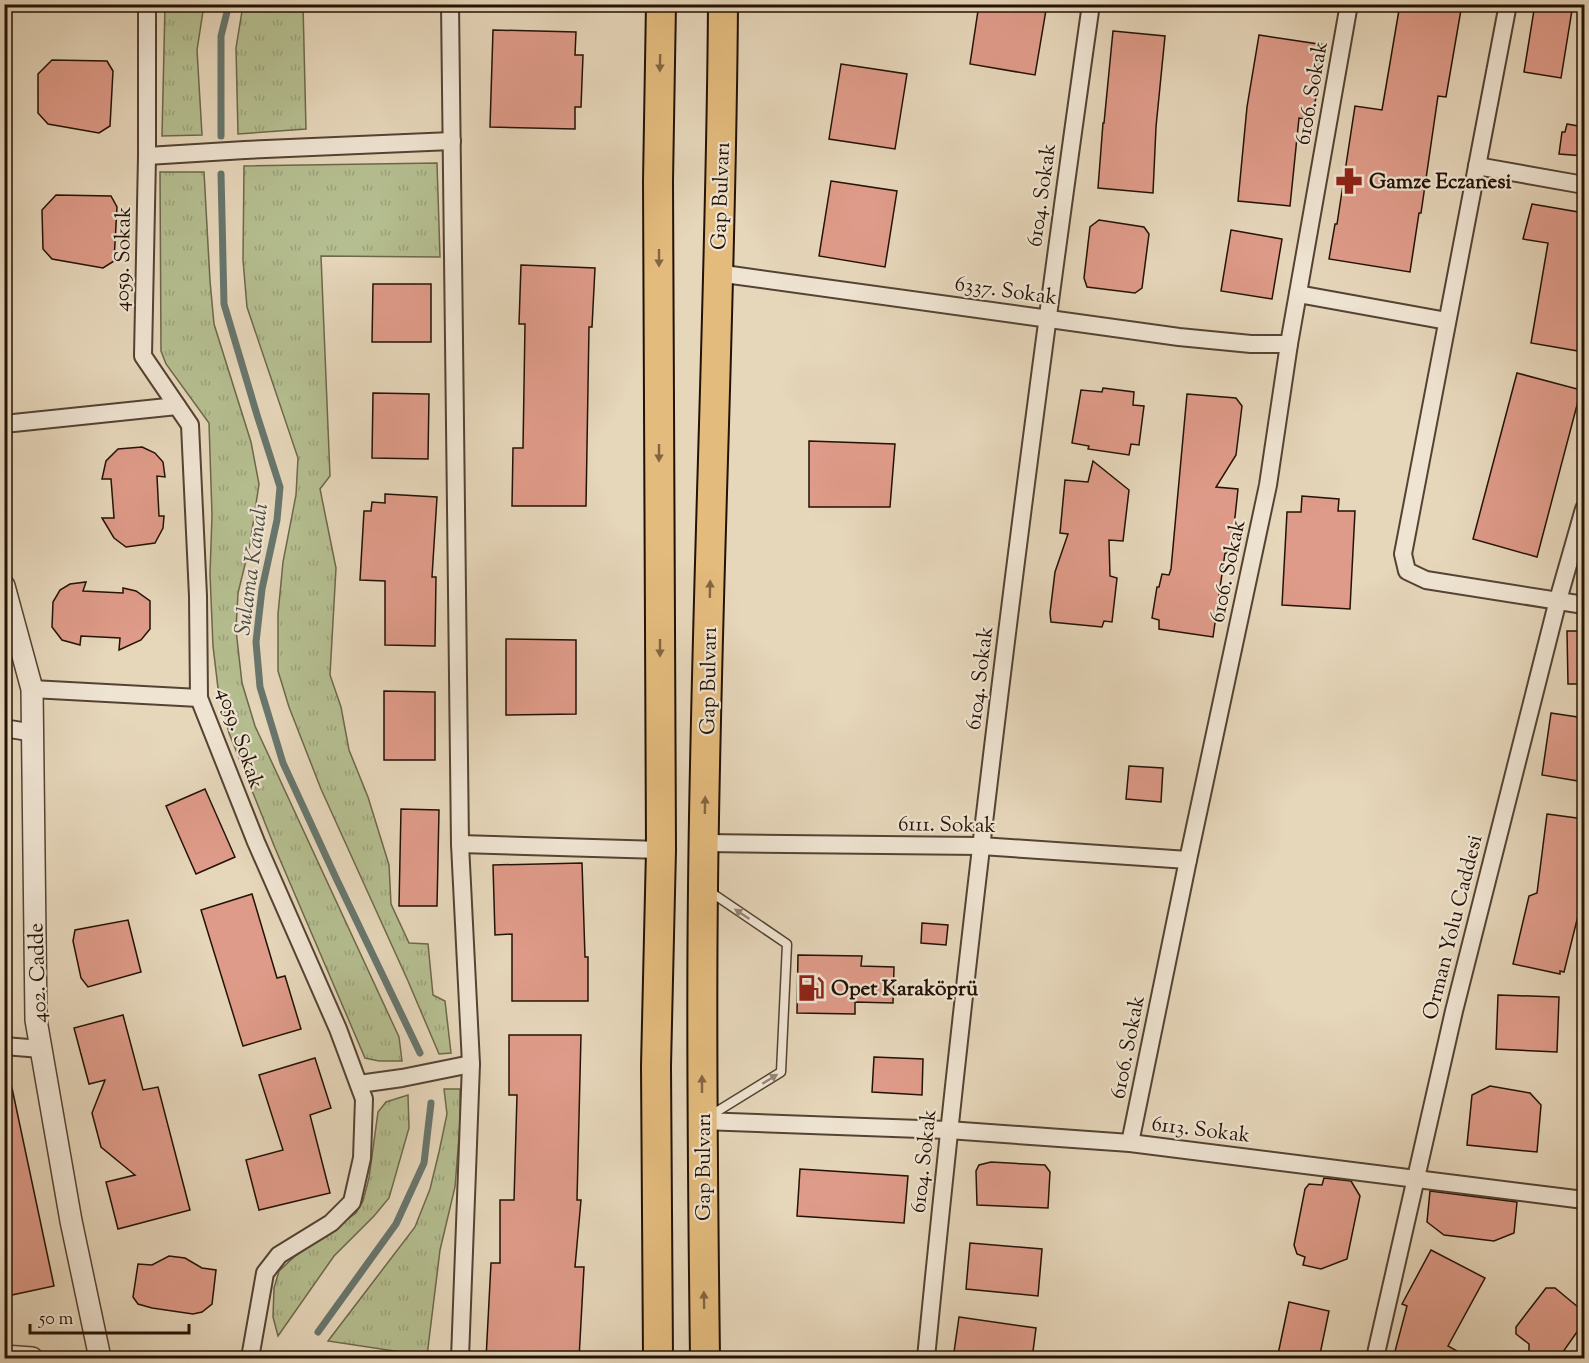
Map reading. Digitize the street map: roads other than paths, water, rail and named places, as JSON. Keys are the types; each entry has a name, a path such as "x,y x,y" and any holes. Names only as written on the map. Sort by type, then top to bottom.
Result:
{"highway":[{"path":"658,1359 656,1066 661,850 658,181 662,4"},
{"name":"Gap Bulvarı","path":"705,1359 702,1121 703,887 717,273 722,159 723,4"}],"street":[{"name":"4059. Sokak","path":"147,4 143,356 190,425 198,596 199,698 256,842 338,1029 364,1099 362,1158 352,1202 331,1223 279,1256 265,1273 250,1359"},
{"path":"450,4 460,844 471,1064 460,1359"},
{"name":"6104. Sokak","path":"926,1359 948,1130 981,846 1046,318 1091,4"},
{"name":"6106. Sokak","path":"1130,1143 1269,485 1289,344 1349,4"},
{"path":"1508,4 1404,554 1407,570 1426,580 1584,604"},
{"path":"147,156 452,141"},
{"path":"1477,166 1584,186"},
{"name":"6337. Sokak","path":"717,273 1179,337 1251,344 1289,344"},
{"path":"1298,294 1447,321"},
{"path":"4,424 177,406"},
{"name":"Orman Yolu Caddesi","path":"1375,1359 1454,1011 1558,600 1584,509"},
{"name":"402. Cadde","path":"4,586 32,689 36,1020 71,1221 100,1359"},
{"path":"32,689 199,698"},
{"path":"4,728 34,732"},
{"name":"6111. Sokak","path":"704,843 981,846 1188,861"},
{"path":"460,844 661,850"},
{"path":"4,1046 41,1049"},
{"path":"359,1084 471,1064"},
{"name":"6113. Sokak","path":"702,1121 948,1130 1130,1143 1584,1200"},
{"path":"4,1356 32,1359"}],"lane":[{"path":"702,1121 781,1072 787,944 703,887"}],"waterway":[{"name":"Sulama Kanalı","path":"221,136 221,36 229,4"},
{"name":"Sulama Kanalı","path":"221,174 224,304 280,487 277,520 262,589 256,642 260,687 283,763 420,1053"},
{"name":"Sulama Kanalı","path":"318,1332 396,1224 424,1163 431,1103"}],"place":[{"name":"Gamze Eczanesi","path":"1349,181"},
{"name":"Opet Karaköprü","path":"811,988"}]}
